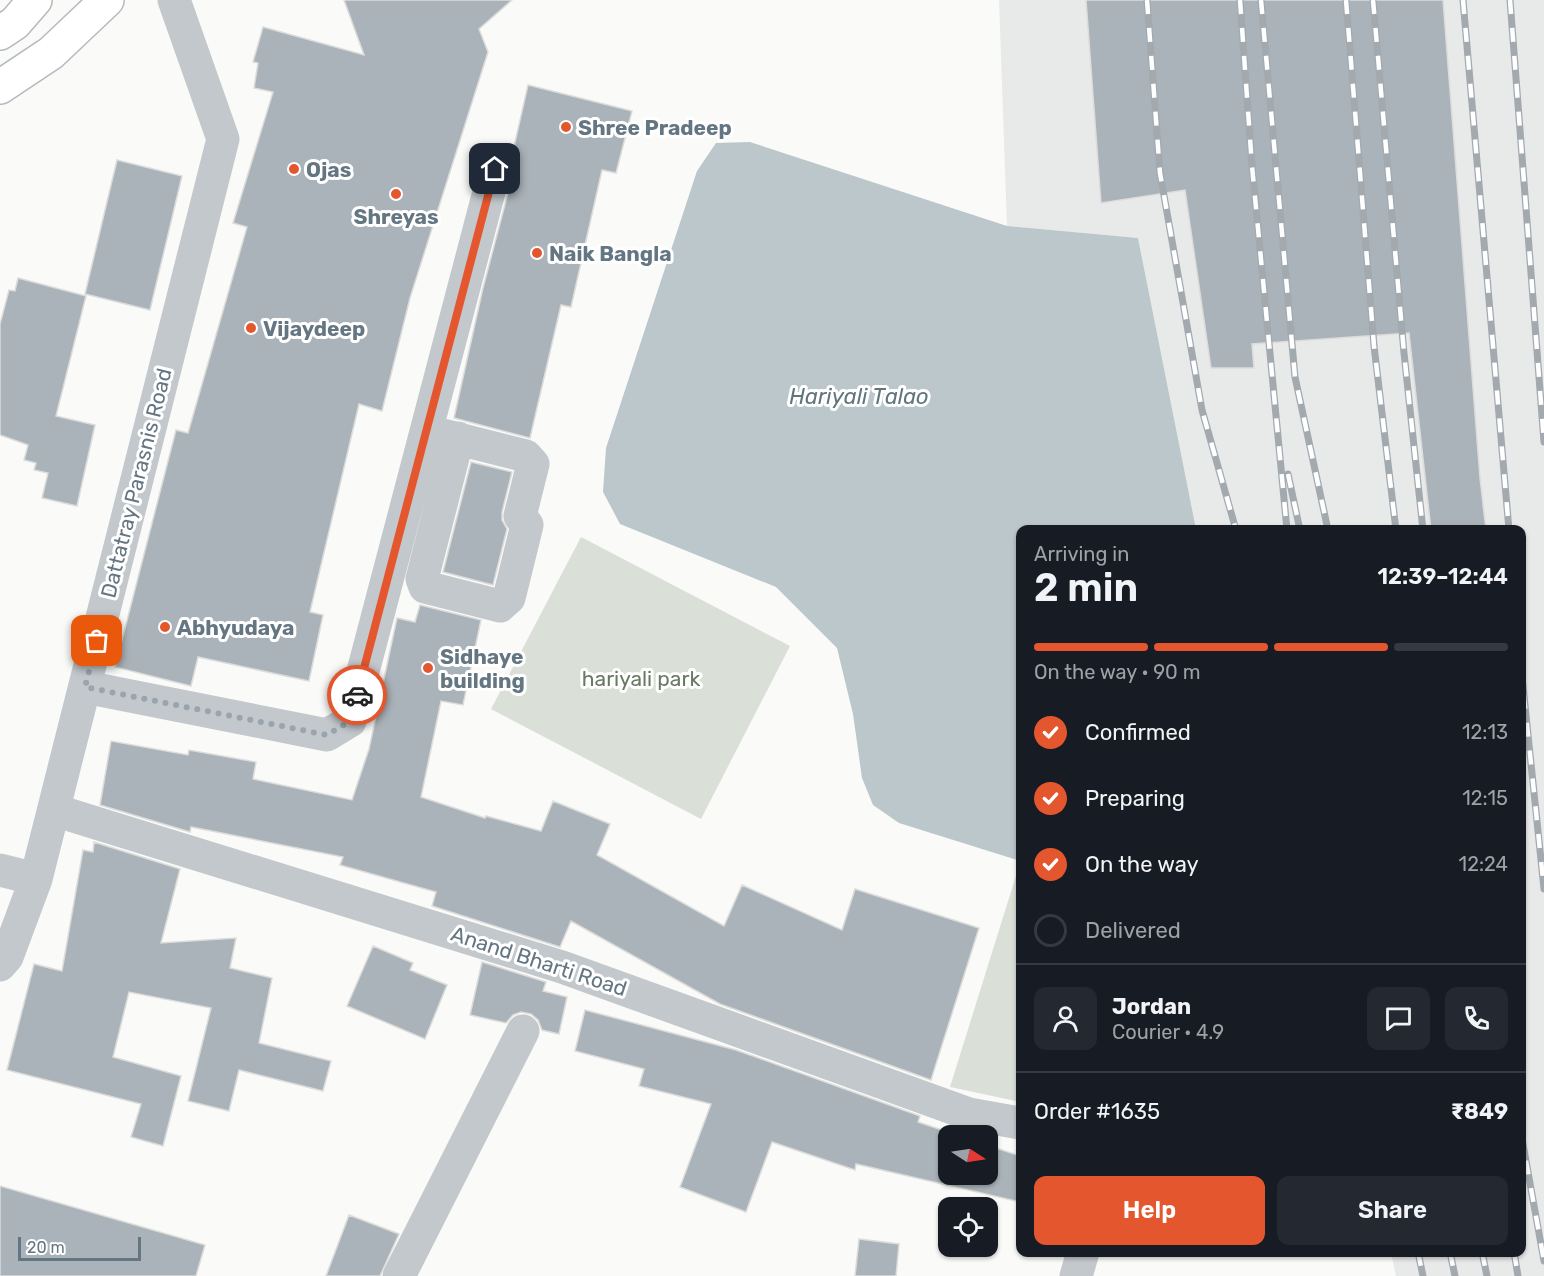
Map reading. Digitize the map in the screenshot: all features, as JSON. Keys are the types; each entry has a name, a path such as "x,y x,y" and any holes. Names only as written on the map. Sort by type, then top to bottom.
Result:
{"main road":[{"path":"0,33 15,23 35,0"},
{"path":"0,87 51,52 100,1"}],"street":[{"name":"Dattatray Parasnis Road","path":"0,965 7,957 36,879 223,138 174,0"},
{"path":"85,687 327,735 350,721 495,169"},
{"path":"427,430 458,438 526,456 533,464 520,516 527,525 509,598 500,606 425,587 422,579 458,438"},
{"path":"406,510 437,518"},
{"name":"Anand Bharti Road","path":"54,810 562,966 969,1114 1016,1122"},
{"path":"0,870 36,879"},
{"path":"399,1276 523,1031"},
{"path":"1076,1276 1082,1257"}],"shaded area":[{"path":"999,0 1544,0 1544,1276 1396,1276 1392,1257 1526,1257 1526,525 1195,525 1138,238 1007,226"}],"green space":[{"name":"hariyali park","path":"581,537 790,646 701,819 491,709"},
{"path":"1016,876 1016,1101 950,1087"}],"water":[{"name":"Hariyali Talao","path":"750,142 1007,226 1138,238 1195,525 1016,525 1016,860 899,823 873,805 862,778 853,714 837,648 776,587 620,524 603,492 606,448 697,171 716,143"}],"building":[{"path":"344,0 512,0 479,29 488,52 410,298 382,411 359,404 310,612 323,615 309,681 198,657 191,686 115,667 176,430 188,433 247,227 233,223 273,92 254,88 258,63 253,62 263,27 364,55"},
{"path":"1086,0 1443,0 1485,525 1430,525 1409,333 1252,344 1254,368 1211,368 1185,190 1101,203"},
{"path":"528,85 632,111 616,173 602,170 571,307 561,305 530,438 454,418 483,288 513,174 511,160"},
{"path":"117,160 182,176 150,310 85,294"},
{"path":"18,278 86,296 56,416 95,425 77,506 42,498 48,473 34,470 36,463 24,460 28,445 0,435 0,324 9,290 15,291"},
{"path":"471,462 512,472 502,512 502,520 507,529 493,585 443,572"},
{"path":"420,605 481,620 463,705 441,701 421,797 485,818 486,816 541,831 553,801 610,824 597,855 724,926 742,885 842,930 855,889 979,928 931,1080 720,1004 571,921 560,947 432,906 436,892 340,865 343,857 191,827 190,832 100,805 111,741 188,755 189,750 256,762 253,779 352,800 369,749 397,618 415,622"},
{"path":"94,842 180,869 161,943 236,938 230,968 272,978 259,1043 331,1061 323,1091 239,1070 229,1111 188,1101 211,1008 129,992 113,1057 181,1076 163,1146 131,1137 141,1104 7,1070 34,964 62,971 83,850 93,852"},
{"path":"373,946 413,963 410,970 447,985 425,1039 347,1006"},
{"path":"482,962 546,982 543,991 567,997 559,1034 542,1030 538,1020 531,1014 521,1012 513,1015 506,1023 470,1015"},
{"path":"585,1010 736,1050 920,1116 918,1122 938,1129 938,1183 856,1164 855,1170 772,1142 746,1212 680,1187 711,1104 639,1086 644,1069 575,1051"},
{"path":"998,1149 1016,1155 1016,1201 947,1185 998,1185"},
{"path":"0,1186 205,1245 196,1276 0,1276"},
{"path":"349,1215 399,1234 380,1276 326,1276"},
{"path":"859,1239 899,1244 896,1276 855,1276"}],"railway":[{"path":"1147,0 1160,173 1202,410 1235,525"},
{"path":"1240,0 1252,166 1287,525"},
{"path":"1261,0 1295,377 1327,525"},
{"path":"1346,0 1374,346 1395,525"},
{"path":"1373,0 1404,353 1422,525"},
{"path":"1463,0 1509,525"},
{"path":"1510,0 1544,442"},
{"path":"1288,474 1299,525"},
{"path":"1526,715 1544,889"},
{"path":"1526,1161 1544,1261"},
{"path":"1419,1257 1423,1276"},
{"path":"1451,1257 1455,1276"},
{"path":"1483,1257 1487,1276"},
{"path":"1515,1257 1518,1276"}],"way so far":[{"path":"97,641 85,687 327,735 350,721 357,695"}],"place":[{"name":"Shree Pradeep","path":"566,127"},
{"name":"Ojas","path":"294,169"},
{"name":"Shreyas","path":"396,194"},
{"name":"Naik Bangla","path":"537,253"},
{"name":"Vijaydeep","path":"251,328"},
{"name":"Abhyudaya","path":"165,627"},
{"name":"Sidhaye building","path":"428,668"}],"route":[{"path":"357,695 495,169"}]}
